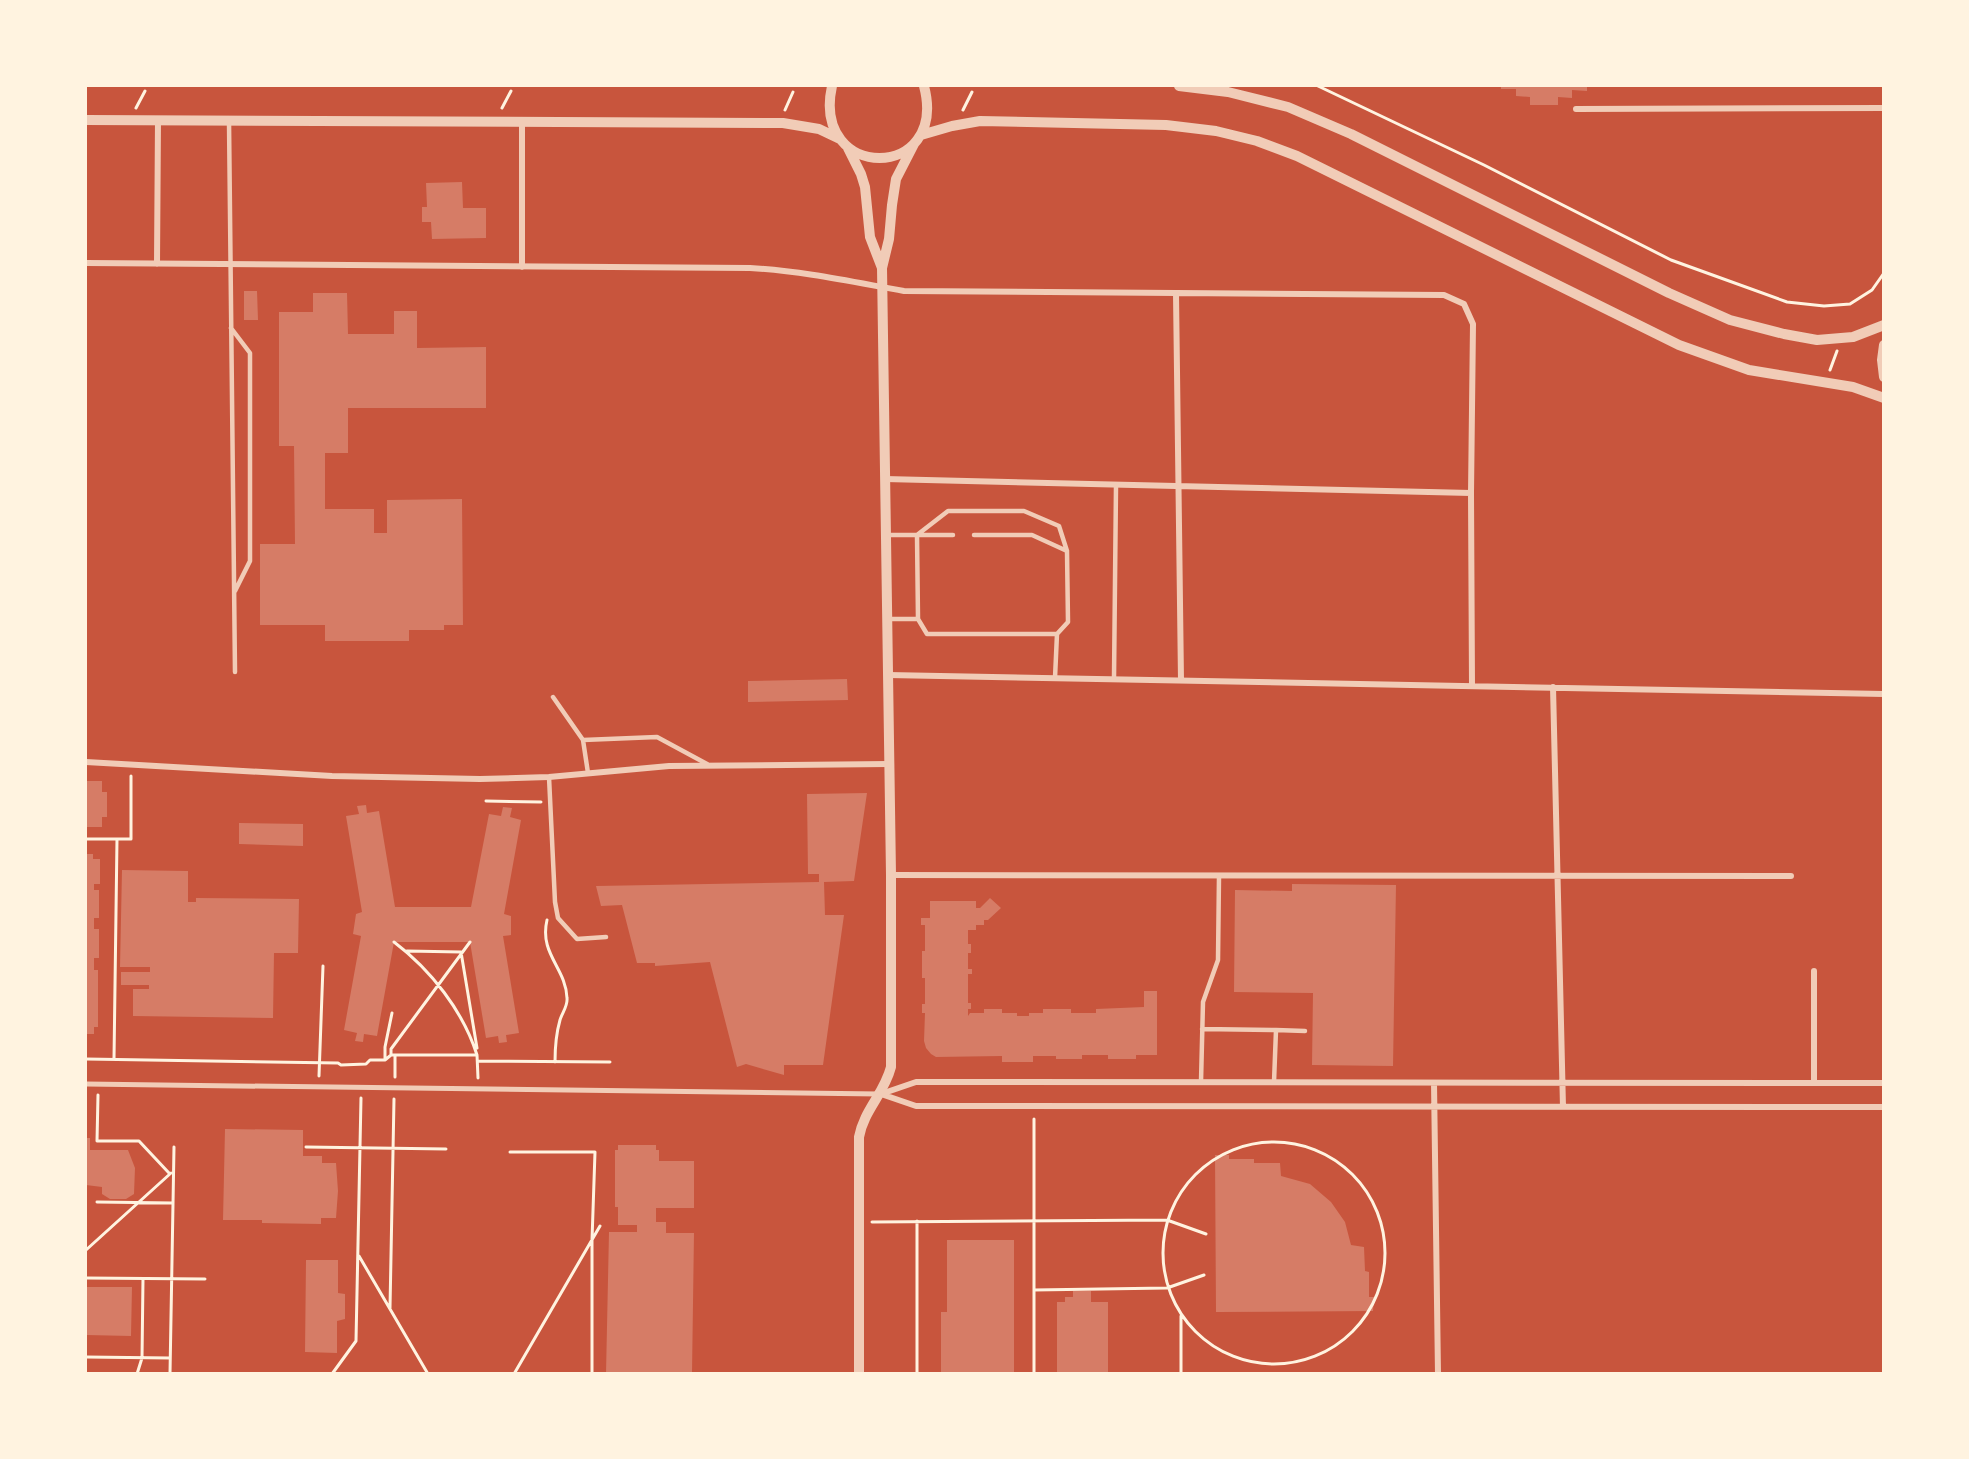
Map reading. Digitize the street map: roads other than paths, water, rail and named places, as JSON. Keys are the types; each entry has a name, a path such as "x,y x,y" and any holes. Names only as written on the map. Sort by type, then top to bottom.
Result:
{"street":[{"path":"832,86 829,101 835,128 861,174 870,237 882,268"},
{"path":"859,1374 859,1137 862,1121 888,1081 891,1067 891,875 882,268 889,239 896,179 921,135 926,108 924,86"},
{"path":"1179,86 1228,92 1299,112 1351,134 1669,293 1730,320 1817,340 1853,337 1884,325"},
{"path":"1576,109 1884,108"},
{"path":"86,120 783,123 819,129 844,142 863,156 878,160 892,158 914,144"},
{"path":"157,264 158,120"},
{"path":"921,135 980,121 1166,124 1216,131 1257,141 1297,156 1678,345 1749,370 1853,387 1884,398"},
{"path":"522,122 522,267"},
{"path":"86,263 783,270 904,291 1444,295 1464,304 1473,324 1472,686"},
{"path":"1176,294 1181,681"},
{"path":"1884,345 1882,360 1884,377"},
{"path":"885,479 1179,488 1471,493"},
{"path":"888,675 1884,694"},
{"path":"1553,687 1563,1107"},
{"path":"86,762 332,776 480,779 549,777 669,766 889,764"},
{"path":"891,875 1791,876"},
{"path":"1815,971 1815,1083"},
{"path":"880,1094 916,1082 1884,1083"},
{"path":"1434,1083 1438,1374"},
{"path":"86,1084 880,1094 916,1106 1884,1107"}],"lane":[{"path":"229,121 235,672"},
{"path":"230,326 250,353 250,561 234,594"},
{"path":"1114,679 1116,486"},
{"path":"917,535 948,511 1024,511 1059,526 1067,551 1068,622 1057,634 1055,678"},
{"path":"886,535 953,535"},
{"path":"917,535 918,618 927,634 1057,634"},
{"path":"974,535 1032,535 1067,551"},
{"path":"887,619 918,618"},
{"path":"554,697 583,740 588,772"},
{"path":"583,740 657,737 709,766"},
{"path":"549,777 555,902 558,918 577,939 606,937"},
{"path":"1201,1082 1203,1002 1218,960 1219,876"},
{"path":"1202,1029 1305,1031"},
{"path":"1274,1082 1276,1030"}]}
